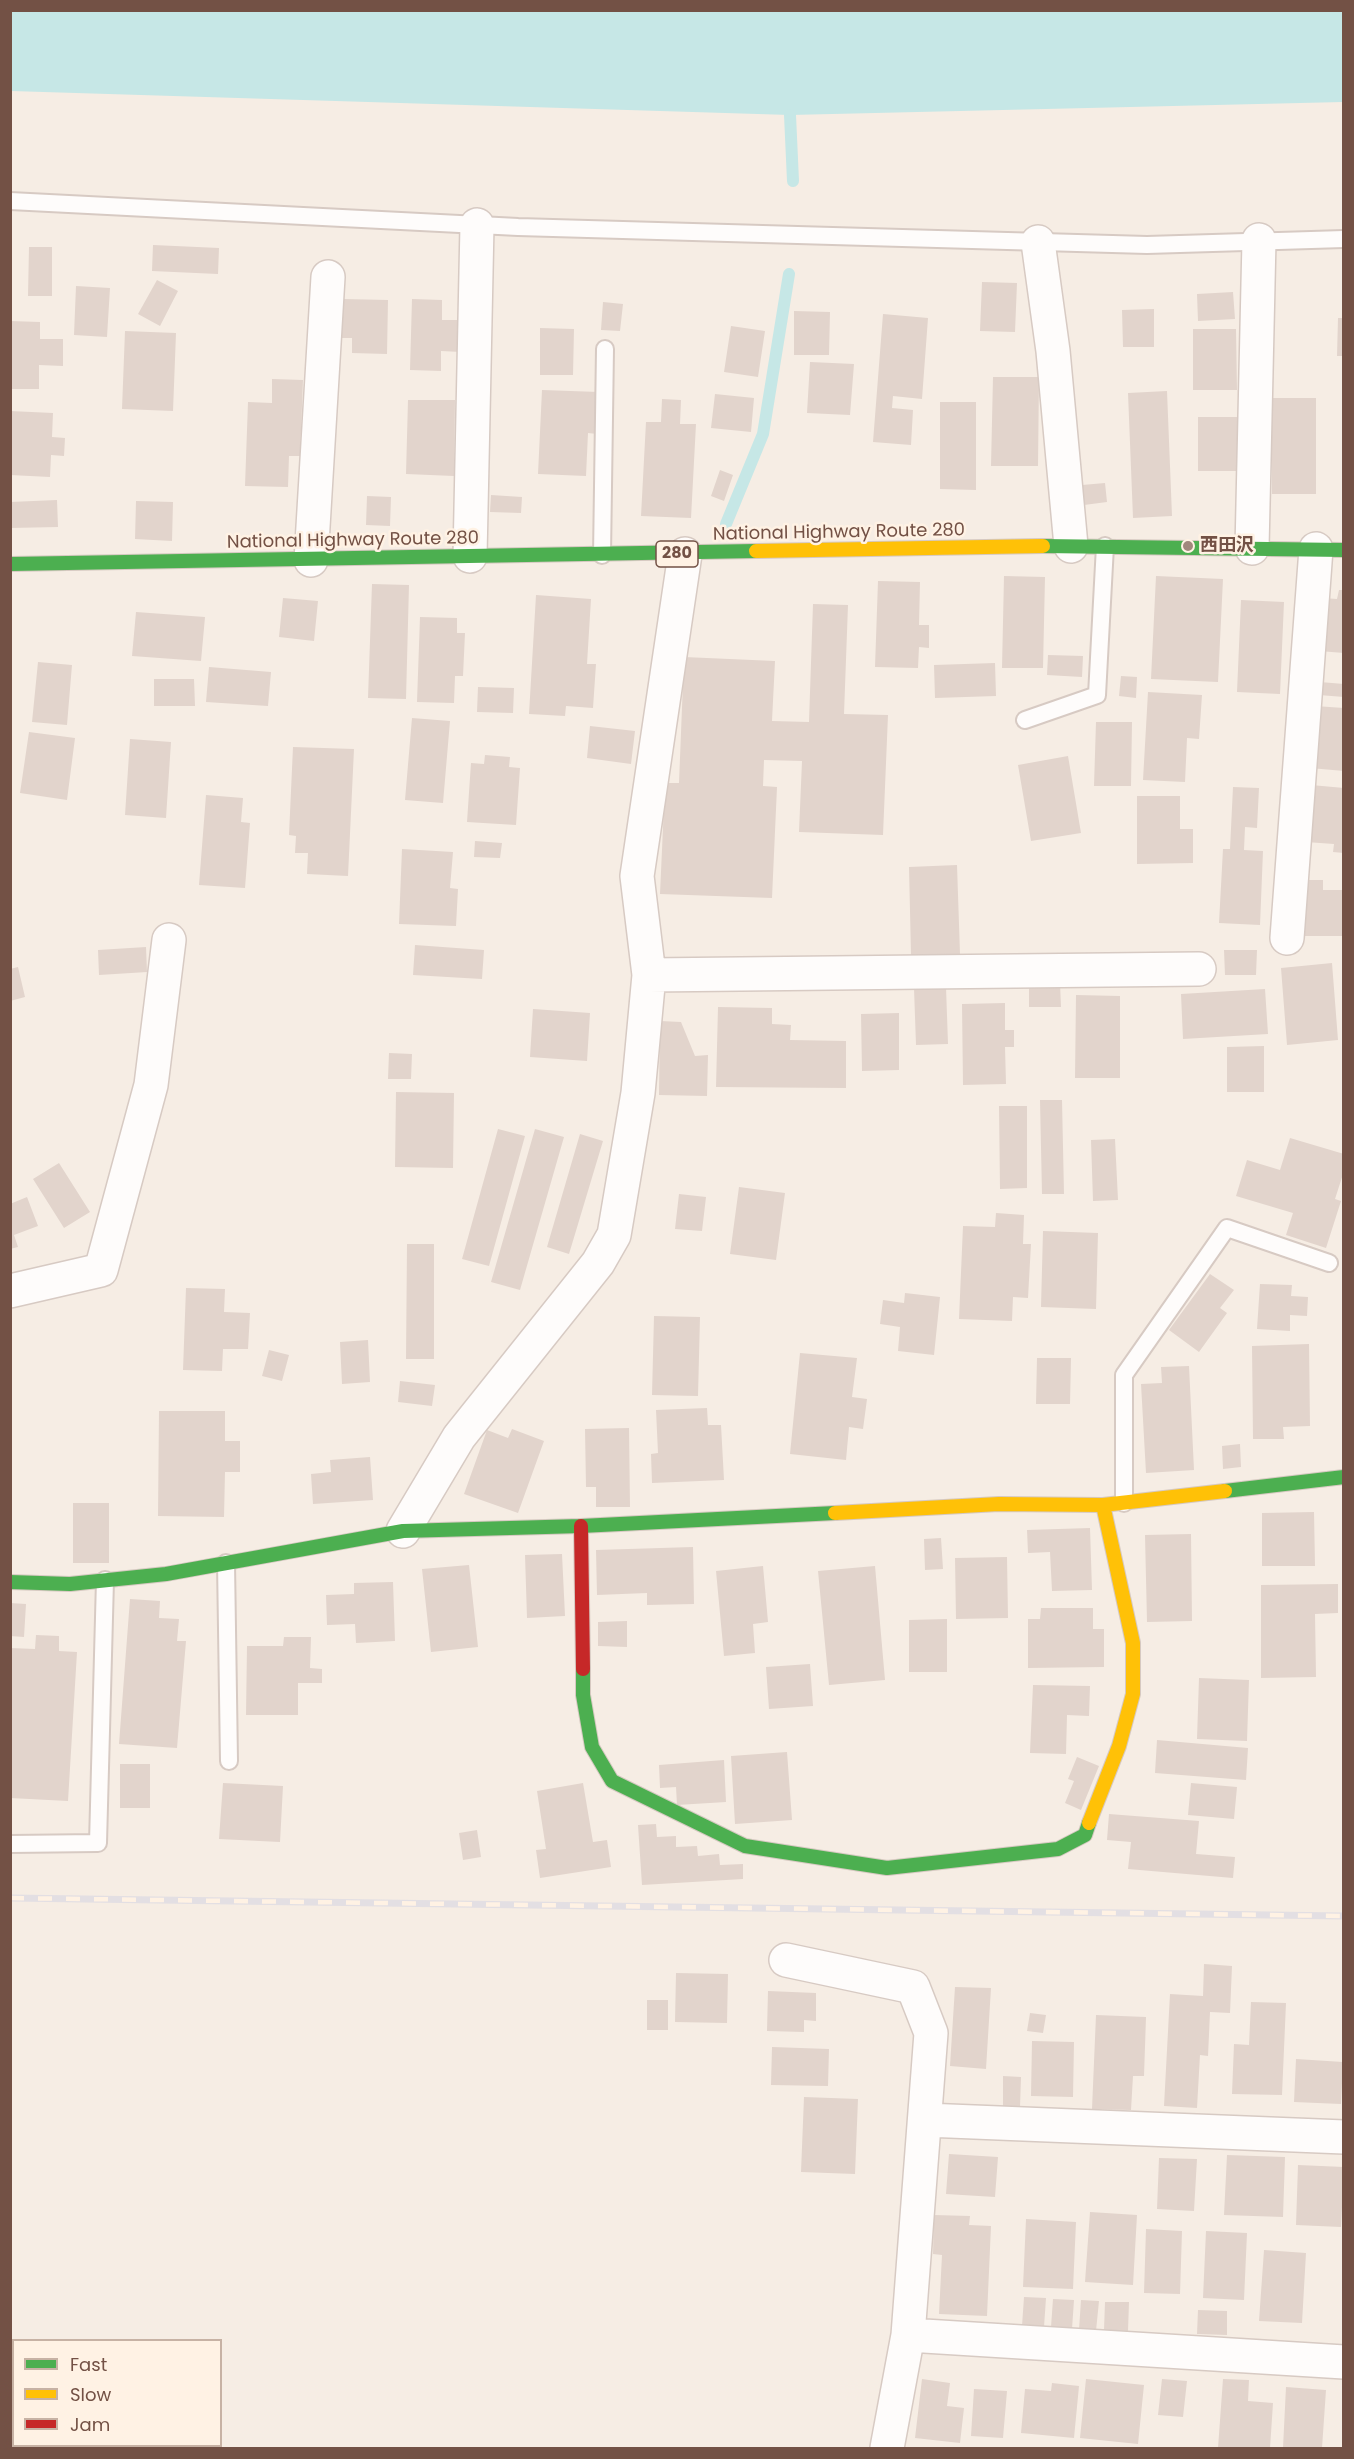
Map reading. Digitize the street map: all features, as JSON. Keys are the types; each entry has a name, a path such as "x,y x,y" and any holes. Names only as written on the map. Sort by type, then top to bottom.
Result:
{"main road":[{"name":"National Highway Route 280","path":"10,564 311,561 470,556 1071,546 1330,549"},
{"path":"10,1582 70,1584 166,1574 403,1531 581,1526 999,1504 1103,1505 1344,1477"},
{"path":"581,1526 583,1695 591,1747 612,1781 745,1846 887,1868 1058,1849 1085,1835 1119,1746 1133,1694 1133,1644 1103,1505"}],"street":[{"path":"470,556 477,225"},
{"path":"1252,548 1259,240"},
{"path":"1038,242 1053,351 1071,546"},
{"path":"311,561 328,277"},
{"path":"1287,938 1330,549"},
{"path":"403,1531 459,1437 598,1263 614,1234 638,1093 649,975 637,876 685,554"},
{"path":"10,1291 101,1270 151,1085 168,940"},
{"path":"649,975 1199,969"},
{"path":"786,1960 913,1987 931,2033 908,2336 887,2448"},
{"path":"925,2120 1344,2137"},
{"path":"908,2336 1344,2362"}],"lane":[{"path":"10,201 477,225 1038,242 1147,245 1344,239"},
{"path":"602,555 605,349"},
{"path":"1025,720 1097,695 1105,546"},
{"path":"1124,1503 1124,1375 1227,1228 1329,1263"},
{"path":"226,1563 229,1761"},
{"path":"10,1844 98,1843 105,1580"}],"water":[{"path":"11,10 1343,11 1343,102 790,115 11,91"}],"building":[{"path":"153,245 219,248 218,274 152,271"},
{"path":"29,247 52,247 52,296 28,296"},
{"path":"157,280 178,291 160,326 138,314"},
{"path":"982,282 1017,283 1015,332 980,331"},
{"path":"76,286 110,288 107,337 74,335"},
{"path":"1233,292 1235,319 1198,321 1197,294"},
{"path":"343,299 388,300 387,354 352,353 352,338 341,338"},
{"path":"412,299 442,300 442,320 461,320 461,352 441,351 441,371 410,370"},
{"path":"603,302 623,304 620,331 601,330"},
{"path":"1154,309 1154,347 1123,347 1122,310"},
{"path":"794,311 830,312 829,355 794,355"},
{"path":"883,314 928,318 922,399 893,396 892,408 913,410 911,445 873,442"},
{"path":"1338,318 1344,318 1344,356 1337,356"},
{"path":"10,321 40,322 40,339 63,339 63,366 39,365 39,389 10,389"},
{"path":"731,326 765,331 758,377 724,372"},
{"path":"540,328 574,329 573,375 540,375"},
{"path":"1193,329 1236,329 1237,390 1193,390"},
{"path":"125,331 176,333 173,411 122,409"},
{"path":"810,362 854,364 850,415 807,413"},
{"path":"993,377 1039,377 1038,466 991,466"},
{"path":"272,379 303,380 300,456 289,456 288,487 245,486 248,402 272,403"},
{"path":"542,390 599,392 597,434 588,433 586,476 538,474"},
{"path":"1167,391 1172,516 1133,518 1128,393"},
{"path":"715,394 754,398 751,432 711,428"},
{"path":"1272,398 1316,398 1316,494 1272,494"},
{"path":"662,399 681,400 680,424 696,424 691,518 641,516 646,422 661,422"},
{"path":"408,400 455,400 454,476 406,474"},
{"path":"940,402 976,402 976,490 940,489"},
{"path":"10,411 53,413 52,437 65,438 64,456 51,455 50,477 10,475"},
{"path":"1198,417 1238,417 1238,471 1198,471"},
{"path":"720,470 733,475 724,501 711,496"},
{"path":"1105,483 1107,502 1084,505 1082,485"},
{"path":"491,495 522,497 521,513 490,512"},
{"path":"367,496 391,497 390,526 366,525"},
{"path":"57,500 58,527 10,528 10,502"},
{"path":"136,501 173,502 172,541 135,539"},
{"path":"1004,576 1045,577 1043,668 1002,668"},
{"path":"1156,576 1223,579 1218,682 1151,679"},
{"path":"878,581 920,582 919,625 929,625 929,648 919,647 918,668 875,667"},
{"path":"372,584 409,585 406,699 368,698"},
{"path":"1339,590 1344,590 1344,653 1319,651 1323,598 1337,599"},
{"path":"536,595 591,599 587,664 596,664 593,708 566,706 565,716 529,714"},
{"path":"283,598 318,601 314,641 279,637"},
{"path":"1241,600 1284,602 1280,694 1237,692"},
{"path":"813,604 848,605 844,714 888,715 883,835 799,832 802,761 764,760 763,786 777,787 772,898 660,894 665,783 679,783 684,657 775,661 772,721 809,722"},
{"path":"136,612 205,617 201,661 132,656"},
{"path":"420,617 457,618 457,633 465,633 463,676 455,676 454,703 417,702"},
{"path":"1048,655 1083,656 1082,677 1047,675"},
{"path":"38,662 72,665 67,725 32,722"},
{"path":"995,663 996,696 935,698 934,665"},
{"path":"209,667 271,672 268,706 206,702"},
{"path":"1121,676 1137,677 1136,698 1119,696"},
{"path":"154,679 194,679 195,706 154,706"},
{"path":"1320,682 1344,684 1344,697 1319,695"},
{"path":"478,687 514,688 513,713 477,712"},
{"path":"1148,692 1202,695 1199,739 1187,738 1185,782 1143,780"},
{"path":"1315,706 1344,708 1344,771 1310,768"},
{"path":"412,718 450,721 443,803 405,800"},
{"path":"1096,722 1132,722 1131,786 1094,786"},
{"path":"590,726 635,731 631,764 587,758"},
{"path":"29,732 75,738 67,800 20,793"},
{"path":"130,739 171,742 166,818 125,815"},
{"path":"293,747 354,749 348,876 307,874 308,853 295,853 296,836 289,835"},
{"path":"485,755 510,757 509,767 520,768 516,825 467,822 471,763 484,764"},
{"path":"1068,756 1081,833 1031,841 1018,765"},
{"path":"1311,785 1344,788 1344,853 1333,852 1334,844 1306,842"},
{"path":"1233,787 1259,788 1257,828 1245,827 1244,850 1263,851 1260,925 1219,923 1223,849 1230,849"},
{"path":"206,795 243,798 241,822 250,823 245,888 199,885"},
{"path":"1137,796 1180,796 1180,829 1193,829 1193,863 1137,864"},
{"path":"475,841 502,843 500,858 474,857"},
{"path":"402,849 453,852 450,888 458,889 456,926 399,924"},
{"path":"957,865 960,954 911,955 909,867"},
{"path":"1304,880 1323,880 1323,890 1343,890 1343,936 1304,936"},
{"path":"415,945 484,950 482,979 413,975"},
{"path":"146,947 147,972 99,975 98,950"},
{"path":"1224,950 1257,950 1256,975 1225,975"},
{"path":"1332,963 1338,1040 1287,1045 1281,968"},
{"path":"18,967 25,997 10,1001 10,969"},
{"path":"1060,983 1061,1007 1029,1007 1029,984"},
{"path":"946,987 948,1044 916,1045 914,988"},
{"path":"1265,989 1268,1034 1183,1039 1181,994"},
{"path":"1076,995 1120,996 1120,1078 1075,1078"},
{"path":"1005,1003 1005,1030 1014,1030 1014,1047 1005,1047 1006,1084 963,1085 962,1004"},
{"path":"718,1007 772,1008 772,1024 791,1025 790,1040 846,1041 846,1088 716,1087"},
{"path":"533,1009 590,1013 587,1061 530,1057"},
{"path":"899,1013 899,1070 862,1071 861,1014"},
{"path":"660,1021 681,1022 695,1056 708,1055 707,1096 659,1095"},
{"path":"1264,1046 1264,1092 1227,1092 1227,1047"},
{"path":"389,1053 412,1054 411,1079 388,1079"},
{"path":"396,1092 454,1093 453,1168 395,1167"},
{"path":"1040,1100 1062,1100 1064,1194 1042,1194"},
{"path":"999,1106 1027,1106 1027,1188 1000,1189"},
{"path":"498,1129 525,1136 489,1266 462,1259"},
{"path":"535,1129 564,1137 520,1290 491,1282"},
{"path":"580,1134 603,1141 569,1254 547,1247"},
{"path":"1290,1138 1344,1154 1344,1171 1335,1199 1341,1201 1326,1248 1286,1235 1293,1213 1236,1196 1247,1160 1280,1170"},
{"path":"1115,1139 1118,1200 1093,1201 1091,1140"},
{"path":"59,1163 90,1212 64,1228 33,1179"},
{"path":"739,1187 785,1193 776,1260 730,1254"},
{"path":"679,1194 706,1197 702,1231 675,1229"},
{"path":"27,1197 38,1226 14,1235 18,1247 10,1249 10,1204"},
{"path":"996,1213 1024,1215 1023,1244 1031,1244 1028,1298 1013,1297 1012,1321 959,1319 963,1226 995,1227"},
{"path":"1043,1231 1098,1233 1096,1309 1041,1307"},
{"path":"407,1244 434,1244 434,1359 406,1359"},
{"path":"1210,1274 1234,1290 1220,1308 1227,1313 1199,1352 1169,1330"},
{"path":"1260,1284 1292,1285 1291,1296 1308,1297 1307,1316 1290,1315 1290,1331 1257,1329"},
{"path":"186,1288 225,1289 224,1312 250,1313 248,1349 223,1349 222,1371 183,1370"},
{"path":"905,1293 940,1297 934,1355 898,1351 900,1327 880,1324 883,1300 904,1303"},
{"path":"654,1316 700,1317 698,1396 652,1395"},
{"path":"368,1340 370,1382 342,1384 340,1342"},
{"path":"1309,1344 1310,1426 1283,1427 1284,1439 1253,1439 1252,1346"},
{"path":"269,1350 289,1355 282,1381 262,1376"},
{"path":"800,1353 857,1358 852,1397 867,1399 863,1429 849,1427 846,1460 790,1454"},
{"path":"1037,1358 1071,1358 1070,1404 1036,1404"},
{"path":"1189,1366 1194,1470 1146,1473 1141,1384 1162,1383 1161,1367"},
{"path":"400,1381 435,1385 432,1406 398,1402"},
{"path":"707,1408 708,1425 721,1425 724,1480 652,1483 651,1454 658,1453 656,1410"},
{"path":"159,1411 225,1411 225,1441 240,1441 240,1472 225,1472 224,1517 158,1516"},
{"path":"629,1428 630,1507 596,1507 596,1487 586,1487 585,1429"},
{"path":"512,1429 544,1441 518,1513 464,1494 487,1430 508,1438"},
{"path":"1240,1444 1241,1467 1223,1469 1222,1446"},
{"path":"370,1457 373,1500 313,1504 311,1474 331,1472 330,1460"},
{"path":"73,1503 109,1503 109,1563 73,1563"},
{"path":"1314,1512 1315,1566 1262,1566 1262,1513"},
{"path":"1090,1528 1092,1590 1052,1591 1050,1552 1028,1553 1027,1530"},
{"path":"1191,1534 1192,1621 1147,1622 1145,1535"},
{"path":"941,1538 943,1569 925,1570 924,1539"},
{"path":"693,1547 694,1604 647,1605 647,1593 597,1595 596,1550"},
{"path":"562,1554 565,1616 527,1618 525,1555"},
{"path":"1007,1557 1008,1618 956,1619 955,1558"},
{"path":"469,1565 478,1647 431,1652 422,1569"},
{"path":"763,1566 768,1622 753,1624 755,1653 724,1656 716,1571"},
{"path":"875,1566 885,1680 829,1685 818,1571"},
{"path":"393,1582 395,1641 356,1643 355,1624 327,1625 326,1595 354,1594 354,1583"},
{"path":"1338,1584 1338,1613 1315,1614 1316,1677 1261,1678 1261,1585"},
{"path":"130,1599 160,1601 159,1618 179,1619 177,1641 186,1641 177,1748 119,1744"},
{"path":"10,1603 26,1604 24,1637 10,1636"},
{"path":"1041,1608 1093,1608 1093,1629 1104,1629 1104,1667 1028,1668 1028,1619 1040,1619"},
{"path":"947,1619 947,1672 909,1672 909,1620"},
{"path":"627,1621 627,1647 598,1646 598,1622"},
{"path":"36,1635 59,1636 59,1651 77,1652 68,1801 10,1798 10,1648 35,1649"},
{"path":"284,1637 311,1637 310,1668 322,1669 322,1683 298,1683 298,1715 246,1715 247,1646 283,1646"},
{"path":"810,1664 813,1706 769,1709 766,1667"},
{"path":"1199,1678 1249,1680 1247,1741 1197,1739"},
{"path":"1033,1685 1090,1686 1089,1716 1067,1715 1066,1754 1030,1753"},
{"path":"1157,1740 1248,1748 1246,1780 1155,1773"},
{"path":"787,1752 792,1820 735,1824 731,1756"},
{"path":"1077,1757 1099,1766 1081,1810 1065,1803 1074,1781 1068,1779"},
{"path":"724,1760 726,1802 677,1805 676,1787 660,1788 659,1765"},
{"path":"120,1764 150,1764 150,1808 120,1808"},
{"path":"223,1783 283,1786 280,1842 219,1839"},
{"path":"583,1783 593,1842 607,1840 611,1867 540,1878 536,1850 546,1849 537,1791"},
{"path":"1191,1783 1237,1787 1234,1819 1188,1815"},
{"path":"1109,1814 1199,1821 1196,1854 1235,1857 1233,1878 1128,1869 1131,1842 1107,1840"},
{"path":"656,1824 657,1837 676,1836 676,1847 697,1846 698,1856 719,1854 720,1865 743,1864 743,1879 642,1885 638,1825"},
{"path":"477,1830 481,1857 463,1860 459,1833"},
{"path":"1204,1964 1232,1966 1230,2013 1210,2012 1208,2056 1200,2055 1197,2108 1164,2106 1170,1994 1203,1996"},
{"path":"676,1973 728,1974 727,2023 675,2022"},
{"path":"955,1987 991,1988 986,2069 950,2066"},
{"path":"768,1991 816,1993 816,2021 804,2020 804,2032 767,2031"},
{"path":"647,2000 668,2000 668,2030 647,2030"},
{"path":"1251,2002 1286,2003 1282,2095 1232,2094 1234,2044 1249,2045"},
{"path":"1030,2013 1046,2015 1043,2033 1027,2031"},
{"path":"1096,2015 1146,2017 1144,2076 1133,2076 1131,2110 1092,2109"},
{"path":"1032,2041 1074,2042 1073,2097 1031,2096"},
{"path":"772,2047 829,2049 828,2086 771,2085"},
{"path":"1296,2059 1343,2062 1341,2104 1294,2102"},
{"path":"1003,2076 1021,2077 1020,2107 1003,2106"},
{"path":"804,2097 858,2099 855,2174 801,2172"},
{"path":"949,2154 998,2157 995,2197 946,2194"},
{"path":"1227,2155 1285,2157 1283,2217 1224,2215"},
{"path":"1159,2158 1197,2159 1194,2211 1157,2209"},
{"path":"1298,2165 1344,2167 1341,2227 1296,2225"},
{"path":"1090,2212 1137,2215 1133,2285 1085,2282"},
{"path":"934,2215 970,2216 969,2225 991,2226 987,2316 939,2314 942,2255 933,2254"},
{"path":"1026,2219 1076,2222 1073,2289 1023,2287"},
{"path":"1146,2229 1182,2231 1180,2294 1144,2293"},
{"path":"1206,2231 1247,2233 1244,2300 1203,2298"},
{"path":"1264,2250 1306,2253 1302,2323 1259,2321"},
{"path":"1024,2297 1046,2298 1044,2327 1022,2326"},
{"path":"1053,2299 1074,2300 1072,2329 1051,2327"},
{"path":"1081,2300 1099,2301 1096,2331 1079,2330"},
{"path":"1105,2302 1129,2302 1128,2331 1104,2330"},
{"path":"1198,2310 1227,2311 1227,2335 1197,2334"},
{"path":"922,2379 950,2383 947,2406 964,2408 960,2443 915,2438"},
{"path":"1086,2379 1144,2385 1138,2444 1080,2438"},
{"path":"1162,2379 1187,2381 1183,2417 1158,2415"},
{"path":"1223,2379 1249,2380 1248,2401 1273,2403 1270,2448 1218,2448"},
{"path":"1052,2383 1079,2386 1074,2438 1021,2433 1025,2389 1051,2391"},
{"path":"1286,2387 1326,2390 1322,2448 1283,2448"},
{"path":"974,2389 1007,2391 1003,2438 971,2436"}],"waterway":[{"path":"790,115 793,181"},
{"path":"726,524 763,434 789,274"}],"railway":[{"path":"10,1898 1344,1916"}],"traffic: fast":[{"path":"1043,546 1344,550"},
{"path":"10,564 756,551"},
{"path":"1225,1491 1344,1477"},
{"path":"10,1582 70,1584 166,1574 403,1531 581,1526 835,1513"},
{"path":"583,1669 583,1695 592,1747 612,1781 745,1846 887,1868 1058,1849 1085,1835 1089,1823"}],"traffic: slow":[{"path":"756,551 1043,546"},
{"path":"835,1513 999,1504 1103,1505 1225,1491"},
{"path":"1089,1823 1119,1746 1133,1694 1133,1643 1103,1505"}],"traffic: jam":[{"path":"581,1526 583,1669"}],"place":[{"name":"西田沢","path":"1188,546"}]}
